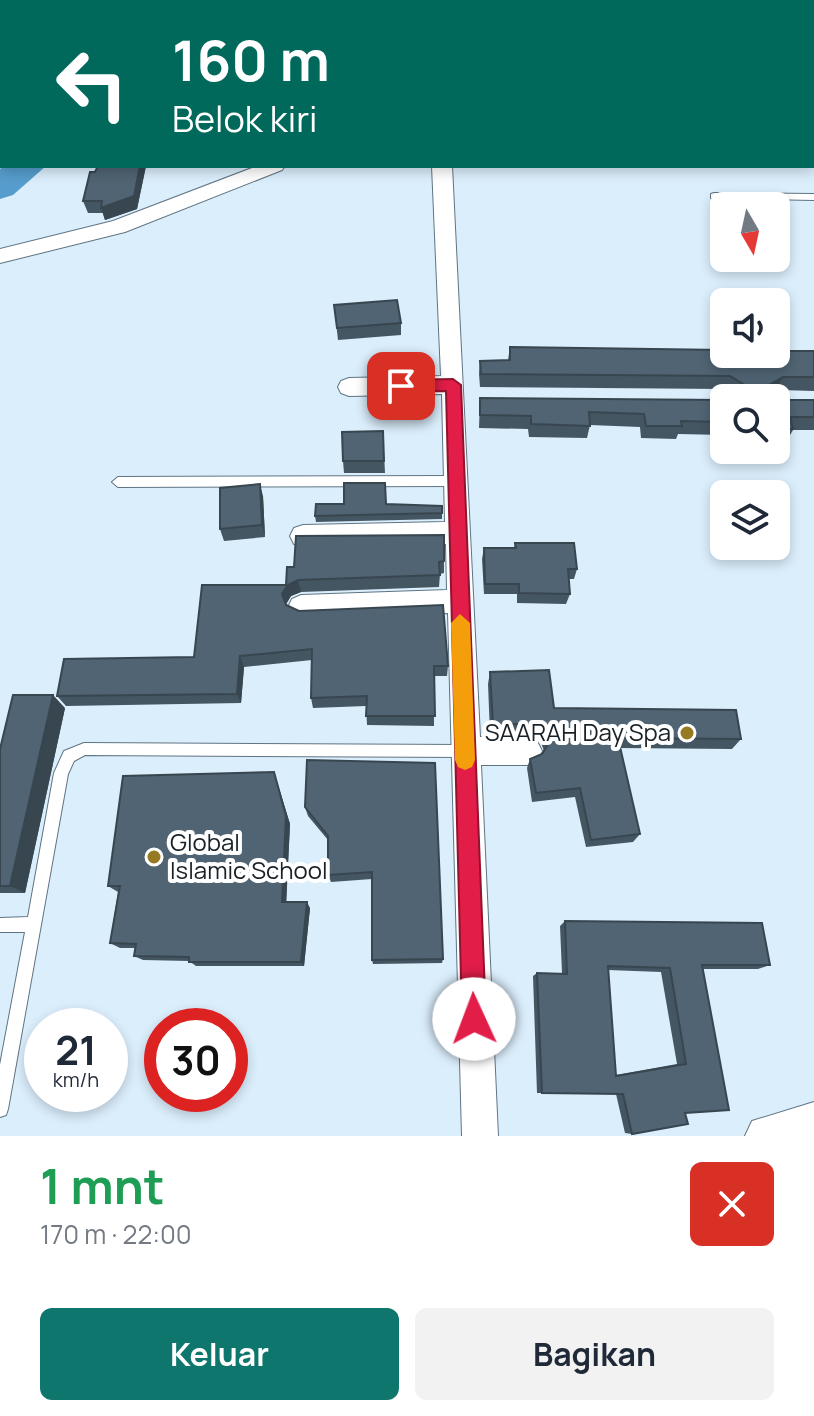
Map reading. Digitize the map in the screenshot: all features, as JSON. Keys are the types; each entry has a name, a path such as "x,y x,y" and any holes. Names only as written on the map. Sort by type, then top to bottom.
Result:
{"street":[{"path":"0,256 118,227 270,168"},
{"path":"442,168 462,394 457,533 480,1136"},
{"path":"349,387 462,394"},
{"path":"303,536 457,533"},
{"path":"301,607 459,601"},
{"path":"465,751 527,751"},
{"path":"767,1136 814,1124"}],"lane":[{"path":"790,197 814,197"},
{"path":"118,482 457,481"},
{"path":"0,1109 61,773 69,756 84,749 465,751"},
{"path":"0,925 32,924"}],"building":[{"path":"97,168 140,168 134,196 101,208 102,201 83,201 90,172 95,172"},
{"path":"397,300 401,323 337,328 334,305"},
{"path":"510,347 710,350 710,368 790,368 790,351 814,351 814,377 783,377 771,384 743,384 730,376 481,374 480,361 510,360"},
{"path":"480,398 710,400 710,422 681,421 682,426 646,426 644,414 589,412 590,426 531,424 531,416 480,415"},
{"path":"790,400 814,400 814,417 790,417"},
{"path":"383,431 384,461 343,461 342,432"},
{"path":"344,483 385,483 386,504 442,506 442,513 315,516 316,504 344,504"},
{"path":"260,484 262,525 220,529 220,488"},
{"path":"444,535 444,561 439,562 440,575 298,580 288,585 282,594 286,605 299,611 443,605 448,666 434,666 435,716 366,716 367,696 311,698 312,649 240,656 237,694 57,696 64,659 194,657 202,585 286,585 287,567 294,567 296,536"},
{"path":"515,543 574,543 577,569 568,569 570,594 519,593 519,584 485,584 484,548 516,548"},
{"path":"549,670 554,708 736,710 741,739 618,738 640,834 591,840 580,788 536,793 530,759 542,754 549,743 544,730 530,724 493,724 490,672"},
{"path":"13,695 53,695 10,886 0,886 0,749"},
{"path":"307,760 435,763 443,959 372,960 372,872 328,875 328,836 305,807"},
{"path":"274,772 286,816 282,902 307,902 301,962 189,962 189,957 134,956 136,944 110,943 120,886 108,886 123,776"},
{"path":"565,921 762,923 770,965 702,965 729,1110 685,1113 688,1124 632,1134 623,1094 542,1093 537,973 567,974","holes":["608,966 670,968 686,1064 616,1076"]}],"waterway":[{"path":"0,187 25,168"}],"slow traffic":[{"path":"460,623 465,760"}],"place":[{"name":"SAARAH Day Spa","path":"687,733"},
{"name":"Global Islamic School","path":"154,857"}],"route":[{"path":"401,386 453,385 474,1019"}]}
